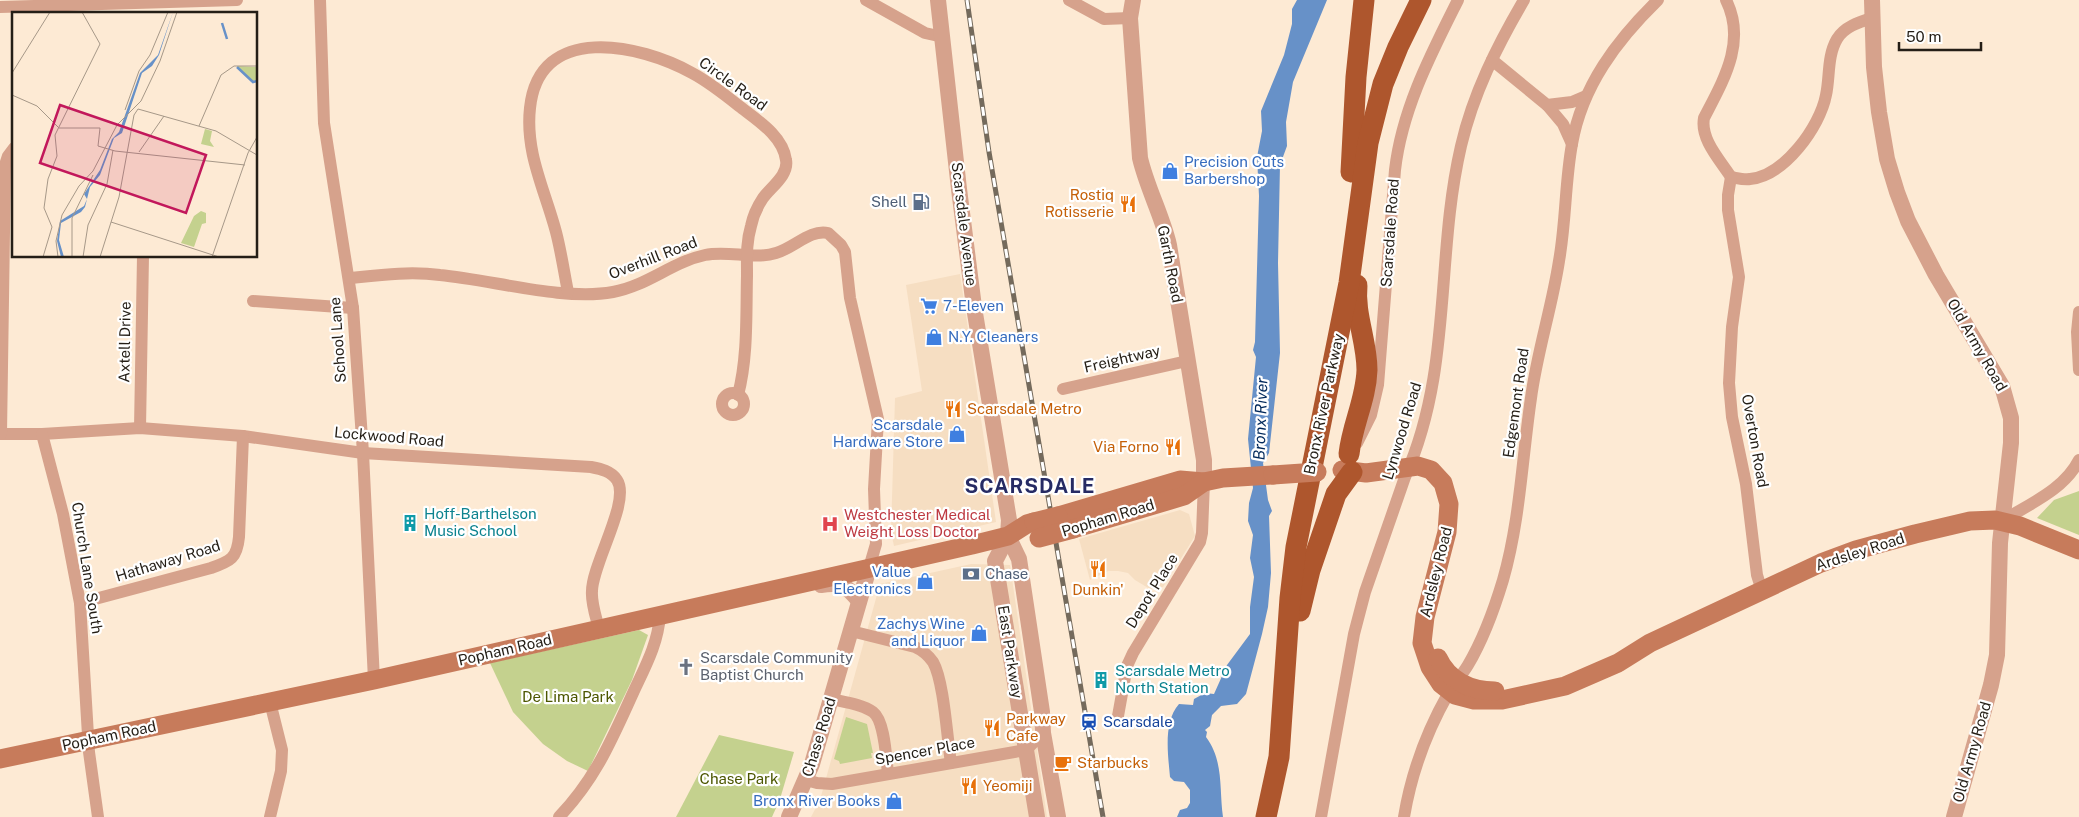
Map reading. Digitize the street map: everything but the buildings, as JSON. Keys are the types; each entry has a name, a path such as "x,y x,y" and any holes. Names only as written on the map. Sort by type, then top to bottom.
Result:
{"highway":[{"name":"Bronx River Parkway","path":"1251,817 1261,779 1270,720 1285,549 1343,244 1352,158 1357,57 1364,0"},
{"name":"Bronx River Parkway","path":"1266,817 1279,757 1290,598 1296,548 1349,283 1368,143 1377,104 1398,47 1421,0"},
{"path":"1284,698 1294,658 1299,616 1306,584 1336,494 1348,465 1351,435 1364,399 1367,371 1365,343 1356,300 1360,203"}],"main road":[{"name":"Ardsley Road","path":"1348,465 1366,473 1412,462 1431,470 1443,483 1448,499 1447,532 1425,617 1422,643 1430,667 1441,684 1492,691 1525,687 1565,677 1615,655 1650,643 1833,558 1876,544 1970,521 1988,519 2002,521 2020,526 2079,550"},
{"name":"Popham Road","path":"0,759 374,680 599,628 798,585 1008,536 1027,524 1036,530 1184,496 1204,482 1223,478 1317,472 1348,465"}],"street":[{"path":"0,7 237,0"},
{"name":"School Lane","path":"320,0 324,123 350,278 353,308 363,453 374,680"},
{"path":"866,0 925,33 943,37"},
{"name":"Scarsdale Avenue","path":"938,0 959,189 976,313 1008,515 1008,536"},
{"path":"1069,0 1104,19 1130,18"},
{"name":"Garth Road","path":"1119,0 1130,18"},
{"name":"Garth Road","path":"1133,0 1130,18 1140,158 1166,235 1204,460 1204,482"},
{"name":"Scarsdale Road","path":"1348,465 1366,427 1375,401 1378,385 1399,141 1427,64 1458,0"},
{"name":"Lynwood Road","path":"1321,817 1354,634 1365,592 1427,416 1435,375 1450,218 1458,162 1471,111 1492,60 1524,0"},
{"name":"Edgemont Road","path":"1404,817 1407,800 1421,757 1453,686 1467,667 1488,627 1511,545 1532,390 1559,261 1572,144 1586,96 1611,54 1636,22 1658,0"},
{"path":"1726,0 1733,22 1735,37 1733,55 1703,124 1706,137 1731,177 1750,179 1763,175 1780,166 1798,148 1810,132 1822,110 1826,96 1832,52 1836,40 1848,28 1872,18"},
{"name":"Old Army Road","path":"1872,0 1879,112 1888,159 1897,192 1908,221 1930,262 1996,375 2008,402 2011,418 2011,444 2002,521 1997,655 1991,685 1954,817"},
{"name":"Circle Road","path":"568,292 556,232 531,151 529,120 533,93 539,79 551,63 561,56 576,49 596,46 637,51 669,62 692,73 719,90 756,118 778,140 783,148 787,162 784,172 764,197 755,212 746,244 743,356 738,395"},
{"path":"1492,60 1547,105 1563,124 1572,144"},
{"path":"1547,105 1572,102 1586,96"},
{"path":"1,434 5,165 12,151"},
{"name":"Overton Road","path":"1731,177 1728,210 1739,277 1731,335 1729,383 1732,418 1746,484 1757,575 1762,591"},
{"name":"Overhill Road","path":"350,278 425,273 584,294 615,292 644,282 695,258 707,255 778,252 818,232 828,233 841,245 845,252 850,298 878,419 874,496 876,544 869,568"},
{"name":"Axtell Drive","path":"140,428 143,258"},
{"path":"253,301 353,308"},
{"path":"2079,312 2076,332 2079,370"},
{"name":"Freightway","path":"1063,389 1188,361"},
{"name":"Lockwood Road","path":"1,434 42,434 140,428 243,436 363,453 591,467 611,473 617,480 621,491 620,500 604,545 592,590 599,628"},
{"name":"Church Lane South","path":"42,434 63,514 80,603 88,740 98,817"},
{"name":"Hathaway Road","path":"80,603 211,568 230,560 234,556 238,548 239,537 243,436"},
{"path":"2002,521 2075,476 2079,460"},
{"name":"Depot Place","path":"1118,716 1127,666 1133,653 1200,542 1204,482"},
{"name":"East Parkway","path":"1008,536 995,561 1037,817"},
{"name":"East Parkway","path":"1008,536 1019,559 1042,712 1043,733 1058,817"},
{"name":"Chase Road","path":"789,817 806,780 869,568"},
{"path":"798,585 840,584 849,589 859,601"},
{"path":"559,817 583,789 604,758 656,643 660,615"},
{"path":"1004,621 1016,619 1029,623"},
{"path":"851,631 915,647 923,651 932,660 939,679 951,763"},
{"path":"831,698 867,709 877,717 881,728 888,773"},
{"path":"270,702 282,750 281,771 270,817"},
{"path":"1043,733 1027,757 1047,758"},
{"name":"Spencer Place","path":"806,780 832,784 951,763 1027,757"}],"shaded area":[{"path":"960,274 996,522 894,546 891,532 895,398 922,391 906,285"},
{"path":"1180,510 1189,514 1195,536 1163,587 1150,589 1135,580 1128,573 1118,571 1108,571 1090,580 1079,539"},
{"path":"971,564 1010,565 1047,817 811,817 820,800 880,584"}],"green space":[{"path":"2079,491 2079,535 2037,518 2054,500"},
{"name":"De Lima Park","path":"639,630 648,635 632,680 588,771 567,761 543,744 513,712 490,663"},
{"path":"846,717 867,724 873,753 871,753 872,758 840,764 839,761 834,759"},
{"name":"Chase Park","path":"719,735 794,752 780,799 772,817 676,817"}],"water":[{"name":"Bronx River","path":"1297,0 1327,0 1293,82 1286,122 1287,146 1280,165 1278,263 1280,353 1269,453 1263,463 1268,500 1272,511 1269,516 1271,573 1268,607 1246,694 1237,704 1221,706 1212,715 1210,726 1205,730 1218,765 1223,817 1177,817 1180,810 1187,808 1190,803 1190,790 1184,782 1174,781 1170,777 1168,739 1174,711 1179,704 1193,705 1194,699 1205,693 1214,694 1227,665 1250,634 1250,607 1254,577 1250,558 1253,535 1248,521 1249,503 1253,488 1248,439 1256,357 1253,350 1255,342 1259,196 1257,157 1262,131 1261,111 1284,55 1292,24 1292,9"}],"railway":[{"path":"967,0 989,152 1103,817"}],"place":[{"name":"Precision Cuts Barbershop","path":"1170,171"},
{"name":"Shell","path":"921,202"},
{"name":"Rostiq Rotisserie","path":"1128,204"},
{"name":"7-Eleven","path":"929,306"},
{"name":"N.Y. Cleaners","path":"934,337"},
{"name":"Scarsdale Metro","path":"953,409"},
{"name":"Scarsdale Hardware Store","path":"957,434"},
{"name":"Via Forno","path":"1173,447"},
{"name":"Hoff-Barthelson Music School","path":"410,523"},
{"name":"Westchester Medical Weight Loss Doctor","path":"830,524"},
{"name":"Dunkin'","path":"1098,569"},
{"name":"Chase","path":"971,574"},
{"name":"Value Electronics","path":"925,581"},
{"name":"Zachys Wine and Liquor","path":"979,633"},
{"name":"Scarsdale Community Baptist Church","path":"686,667"},
{"name":"Scarsdale Metro North Station","path":"1101,680"},
{"name":"Scarsdale","path":"1089,722"},
{"name":"Parkway Cafe","path":"992,728"},
{"name":"Starbucks","path":"1063,763"},
{"name":"Yeomiji","path":"969,786"},
{"name":"Bronx River Books","path":"894,801"}],"district":[{"name":"SCARSDALE","path":"1030,486"}]}
